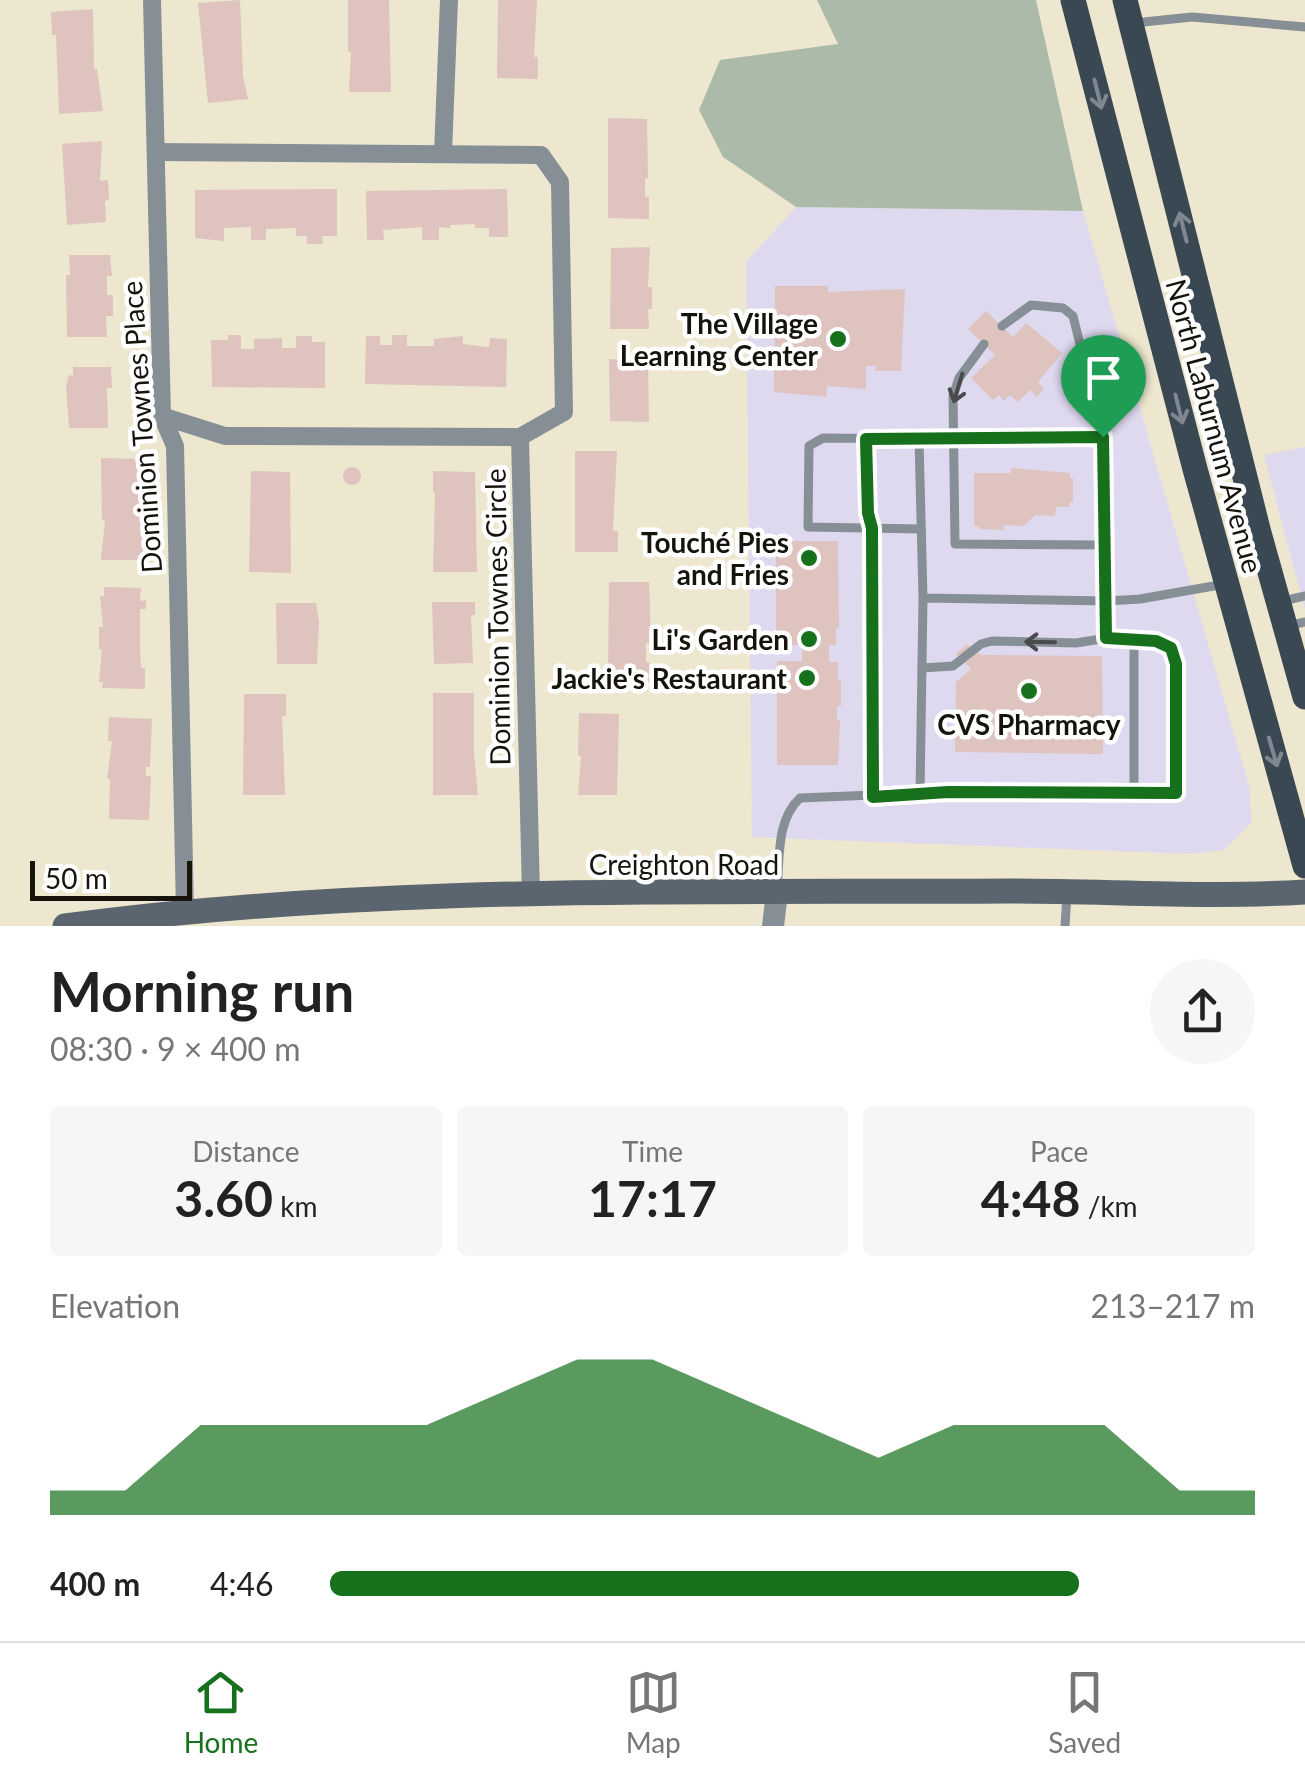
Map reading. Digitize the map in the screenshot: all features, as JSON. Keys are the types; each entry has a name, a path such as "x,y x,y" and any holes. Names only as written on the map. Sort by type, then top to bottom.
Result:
{"main road":[{"name":"North Laburnum Avenue","path":"1074,0 1226,584 1305,866"},
{"name":"North Laburnum Avenue","path":"1128,12 1290,617 1305,697"},
{"name":"Creighton Road","path":"65,926 185,911 357,898 1305,892"}],"street":[{"name":"Dominion Townes Place","path":"152,0 162,416 176,446 185,911"},
{"path":"443,154 448,0"},
{"name":"Dominion Townes Circle","path":"156,152 541,155 560,182 564,412 520,437 532,895"},
{"path":"162,416 225,436 520,437"},
{"path":"774,926 777,893"}],"lane":[{"path":"1128,12 1305,27"},
{"path":"1002,326 1031,305 1063,308 1072,316 1103,437 1106,638"},
{"path":"984,344 959,378 953,396 956,544 1105,545"},
{"path":"921,529 808,526 808,446 823,438 1103,437"},
{"path":"866,439 872,528 873,797"},
{"path":"919,440 923,598 920,795"},
{"path":"923,598 1106,601 1226,584"},
{"path":"1290,617 1305,596"},
{"path":"777,893 787,810 800,798 948,792 1176,793 1176,664 1171,648 1156,641 1106,638 1076,643 992,641 980,644 954,666 922,668"},
{"path":"1134,640 1134,793"},
{"path":"1065,926 1068,892"}],"shaded area":[{"path":"796,207 1083,211 1250,789 1251,823 1224,850 1190,854 752,837 746,262"},
{"path":"1305,447 1305,610 1264,455"}],"green space":[{"path":"817,0 1036,0 1083,211 796,207 723,157 699,110 720,60 838,44"}],"building":[{"path":"240,0 243,76 248,99 208,103 198,3"},
{"path":"348,0 389,0 391,92 349,92"},
{"path":"498,0 537,0 534,57 538,57 538,79 497,78"},
{"path":"93,9 94,69 103,111 59,114 56,35 52,35 51,12"},
{"path":"608,118 647,119 645,197 649,197 649,219 608,218"},
{"path":"102,141 100,181 108,180 109,200 105,201 106,222 67,225 62,144"},
{"path":"337,189 337,236 322,236 323,244 307,244 307,236 296,236 296,228 266,229 266,240 251,240 251,227 224,228 224,241 195,238 195,190"},
{"path":"507,189 508,237 489,237 489,228 475,228 475,224 439,227 439,240 422,240 422,227 383,230 384,240 367,240 366,191"},
{"path":"650,247 649,329 610,329 611,248"},
{"path":"69,255 110,255 112,276 107,276 107,295 113,295 113,316 106,316 107,337 67,337"},
{"name":"The Village Learning Center","path":"775,286 828,286 828,292 905,289 901,371 875,371 876,366 866,366 866,389 827,386 827,397 774,392"},
{"path":"986,311 1013,337 1026,323 1062,353 1038,382 1044,389 1037,397 1030,390 1018,402 1010,395 1004,401 999,395 993,400 971,378 995,355 968,329"},
{"path":"228,335 241,335 241,349 254,349 254,339 282,338 282,348 296,348 296,336 312,336 312,342 325,342 325,388 212,387 211,340 228,340"},
{"path":"392,335 407,335 407,346 434,346 434,339 463,336 463,344 489,347 490,338 507,339 506,387 365,384 366,336 380,336 380,345 392,345"},
{"path":"609,359 648,360 649,422 610,421"},
{"path":"73,367 111,367 108,428 69,428 66,386 69,375 73,376"},
{"path":"575,451 617,451 613,531 618,531 618,552 575,552"},
{"path":"101,458 142,459 145,560 101,560 105,521"},
{"path":"352,467 359,469 359,483 352,485 345,483 343,476 345,469"},
{"path":"1011,468 1070,473 1073,502 1069,507 1056,507 1055,516 1035,515 1024,526 979,529 974,526 974,473 1011,473"},
{"path":"251,471 290,472 291,573 249,572"},
{"path":"433,471 475,472 477,572 433,572"},
{"path":"776,541 838,541 839,628 836,645 829,645 829,662 838,662 841,680 841,706 837,706 838,765 777,765 777,661 802,661 802,645 776,645"},
{"path":"609,582 649,582 649,683 608,682"},
{"path":"104,587 141,588 140,601 146,600 146,609 140,609 145,689 102,688 103,682 99,682 99,627 103,627 100,596 104,596"},
{"path":"432,602 475,602 475,615 471,615 473,663 434,664"},
{"path":"276,603 316,603 317,664 277,664"},
{"name":"CVS Pharmacy","path":"967,644 982,655 1102,656 1103,754 955,752 956,682 971,669 956,654"},
{"path":"433,693 474,693 478,795 433,795"},
{"path":"244,694 286,694 286,716 282,716 285,795 243,795"},
{"path":"579,713 619,714 617,795 578,795"},
{"path":"109,717 152,719 150,767 146,767 146,776 151,776 149,820 109,819"}],"place":[{"name":"The Village Learning Center","path":"838,339"},
{"name":"Touché Pies and Fries","path":"809,558"},
{"name":"Li's Garden","path":"809,639"},
{"name":"Jackie's Restaurant","path":"807,678"},
{"name":"CVS Pharmacy","path":"1029,691"}],"route":[{"path":"1103,437 1106,638 1156,641 1171,648 1176,664 1176,793 948,792 873,797 872,528 866,439 1103,437"}]}
